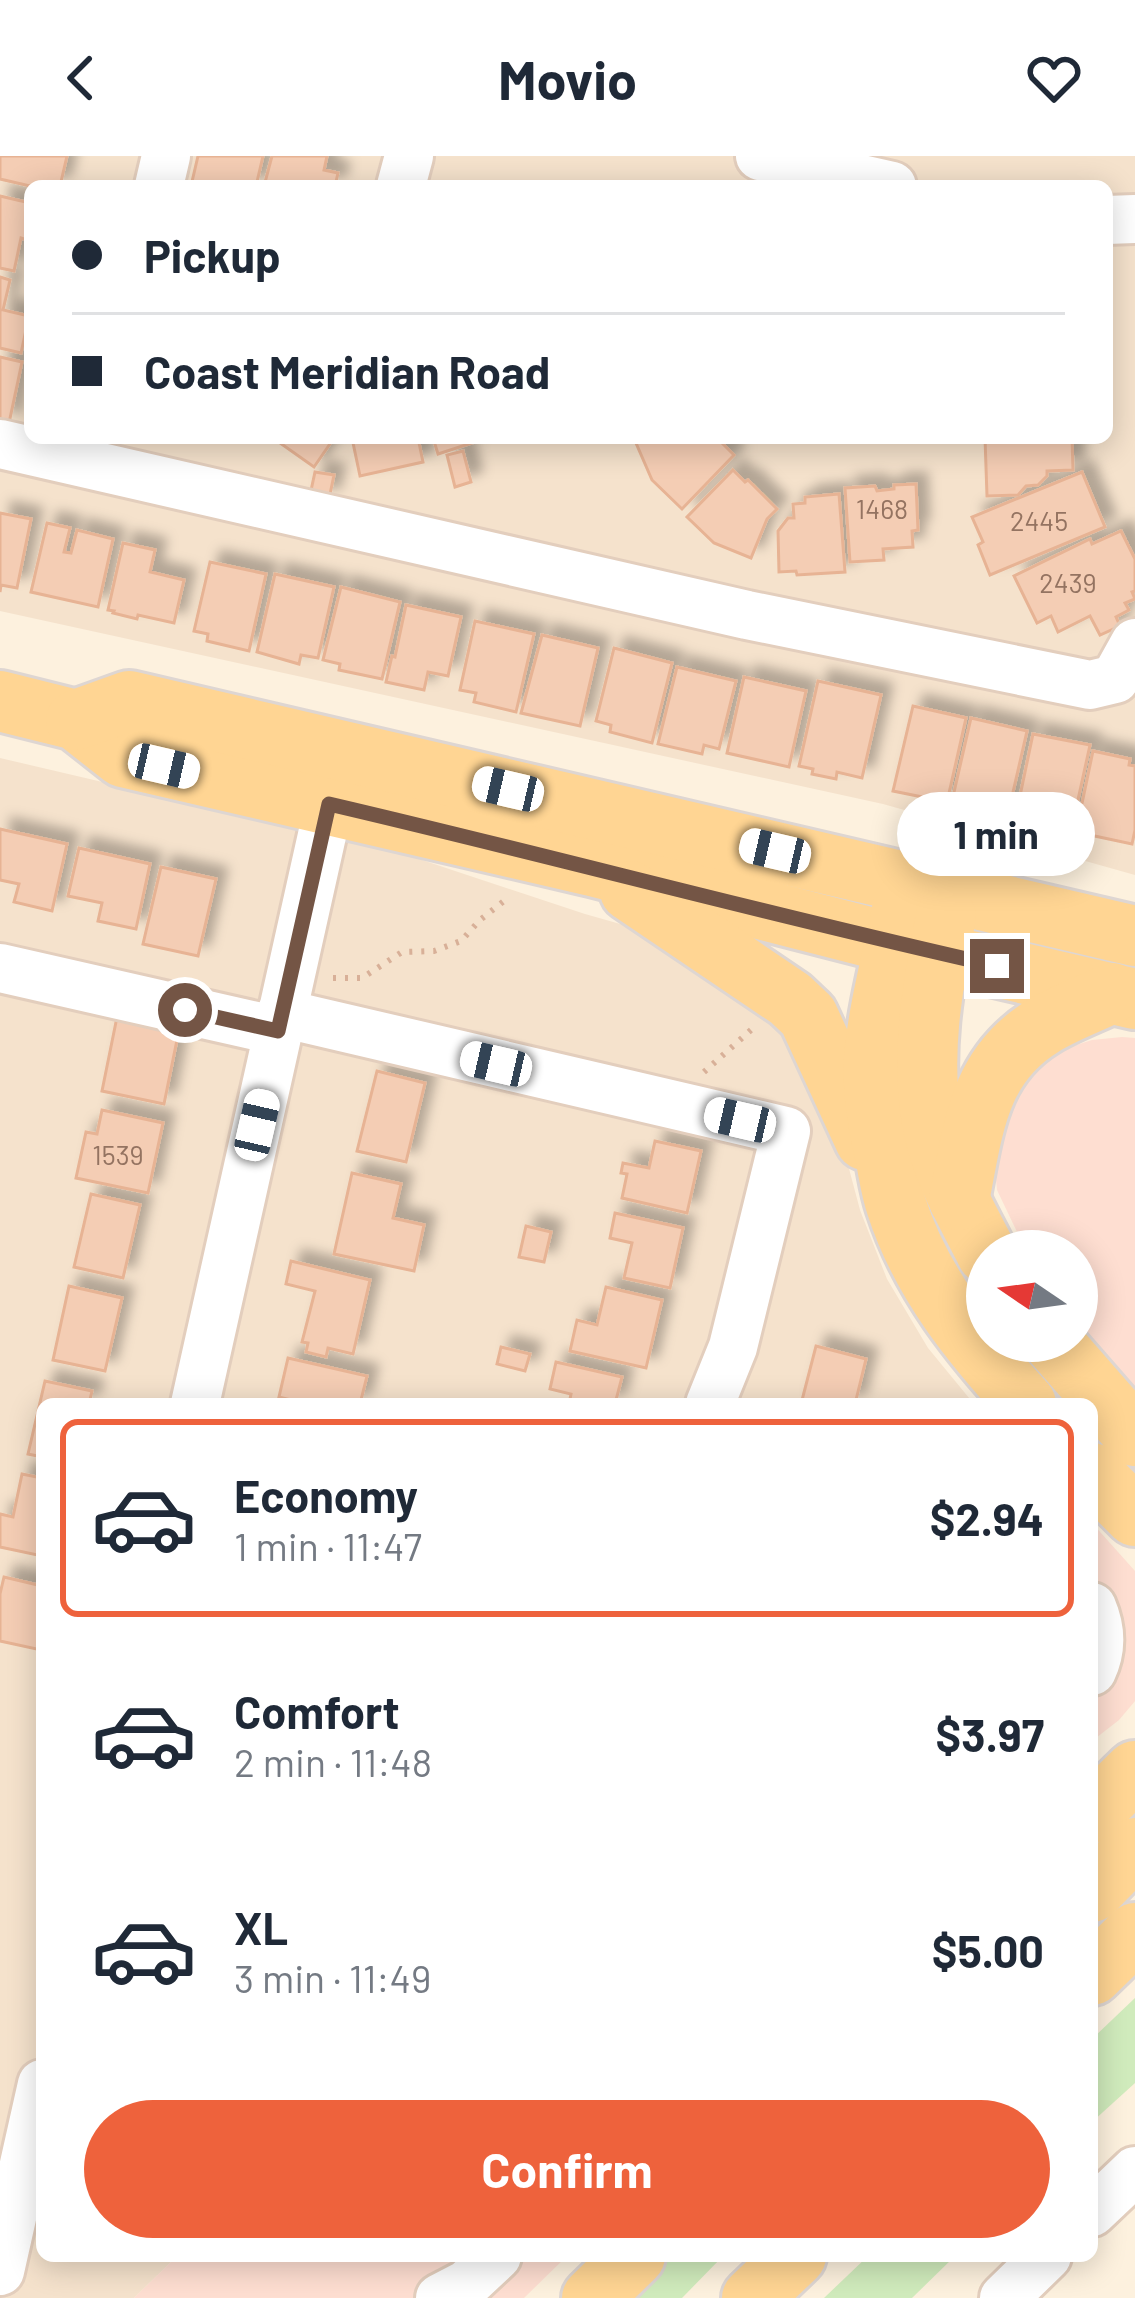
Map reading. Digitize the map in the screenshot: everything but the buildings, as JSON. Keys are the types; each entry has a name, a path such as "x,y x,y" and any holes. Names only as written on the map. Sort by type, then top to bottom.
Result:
{"main road":[{"path":"0,700 76,720 123,757 1124,996"},
{"path":"76,720 129,701 1135,935"},
{"path":"592,866 790,999 808,1016 920,1259 966,1335"},
{"path":"896,1205 874,1078 877,1037 917,948 930,887"},
{"path":"917,948 929,1040 930,1106 939,1148 975,1230"},
{"path":"959,1200 977,1110 1002,1062 1042,1027 1124,996"},
{"path":"988,1362 1021,1398"},
{"path":"1070,1362 1135,1436"},
{"path":"1098,1479 1135,1516"},
{"path":"1098,1807 1135,1771"},
{"path":"1098,1886 1135,1848"},
{"path":"1098,1969 1135,1933"},
{"path":"592,2298 629,2262"},
{"path":"732,2298 759,2262"},
{"path":"752,2298 790,2262"}],"street":[{"path":"760,156 853,180"},
{"path":"0,444 98,452 747,615 1090,686 1115,679 1135,643"},
{"path":"196,1398 329,804"},
{"path":"0,968 280,1022 786,1131 733,1347 712,1398"},
{"path":"1010,1362 1026,1367 1047,1362"},
{"path":"0,2271 36,2111"},
{"path":"1098,2206 1135,2171"},
{"path":"440,2298 467,2284 491,2262"},
{"path":"1004,2298 1041,2262"}],"path":[{"path":"317,977 362,978 402,952 434,951 461,941 509,897"},
{"path":"694,1110 705,1068 752,1029"}],"shaded area":[{"path":"0,156 1135,156 1135,875 883,804 0,611"},
{"path":"0,758 389,849 666,937 781,1023 844,1150 860,1210 887,1279 928,1348 969,1398 36,1398 36,2262 171,2262 134,2298 0,2298"},
{"path":"1135,1038 1135,1399 1098,1349 1098,1230 1016,1230 997,1190 992,1139 1037,1055 1045,1062 1092,1040"},
{"path":"1098,1530 1135,1571 1135,1701 1098,1736"},
{"path":"171,2262 561,2262 524,2298 134,2298"}],"green space":[{"path":"1135,1998 1135,2083 1098,2117 1098,2033"},
{"path":"664,2262 717,2262 682,2298 637,2298"},
{"path":"862,2262 949,2262 912,2298 824,2298"}],"route":[{"path":"185,1010 278,1031 329,804 997,966"}]}
